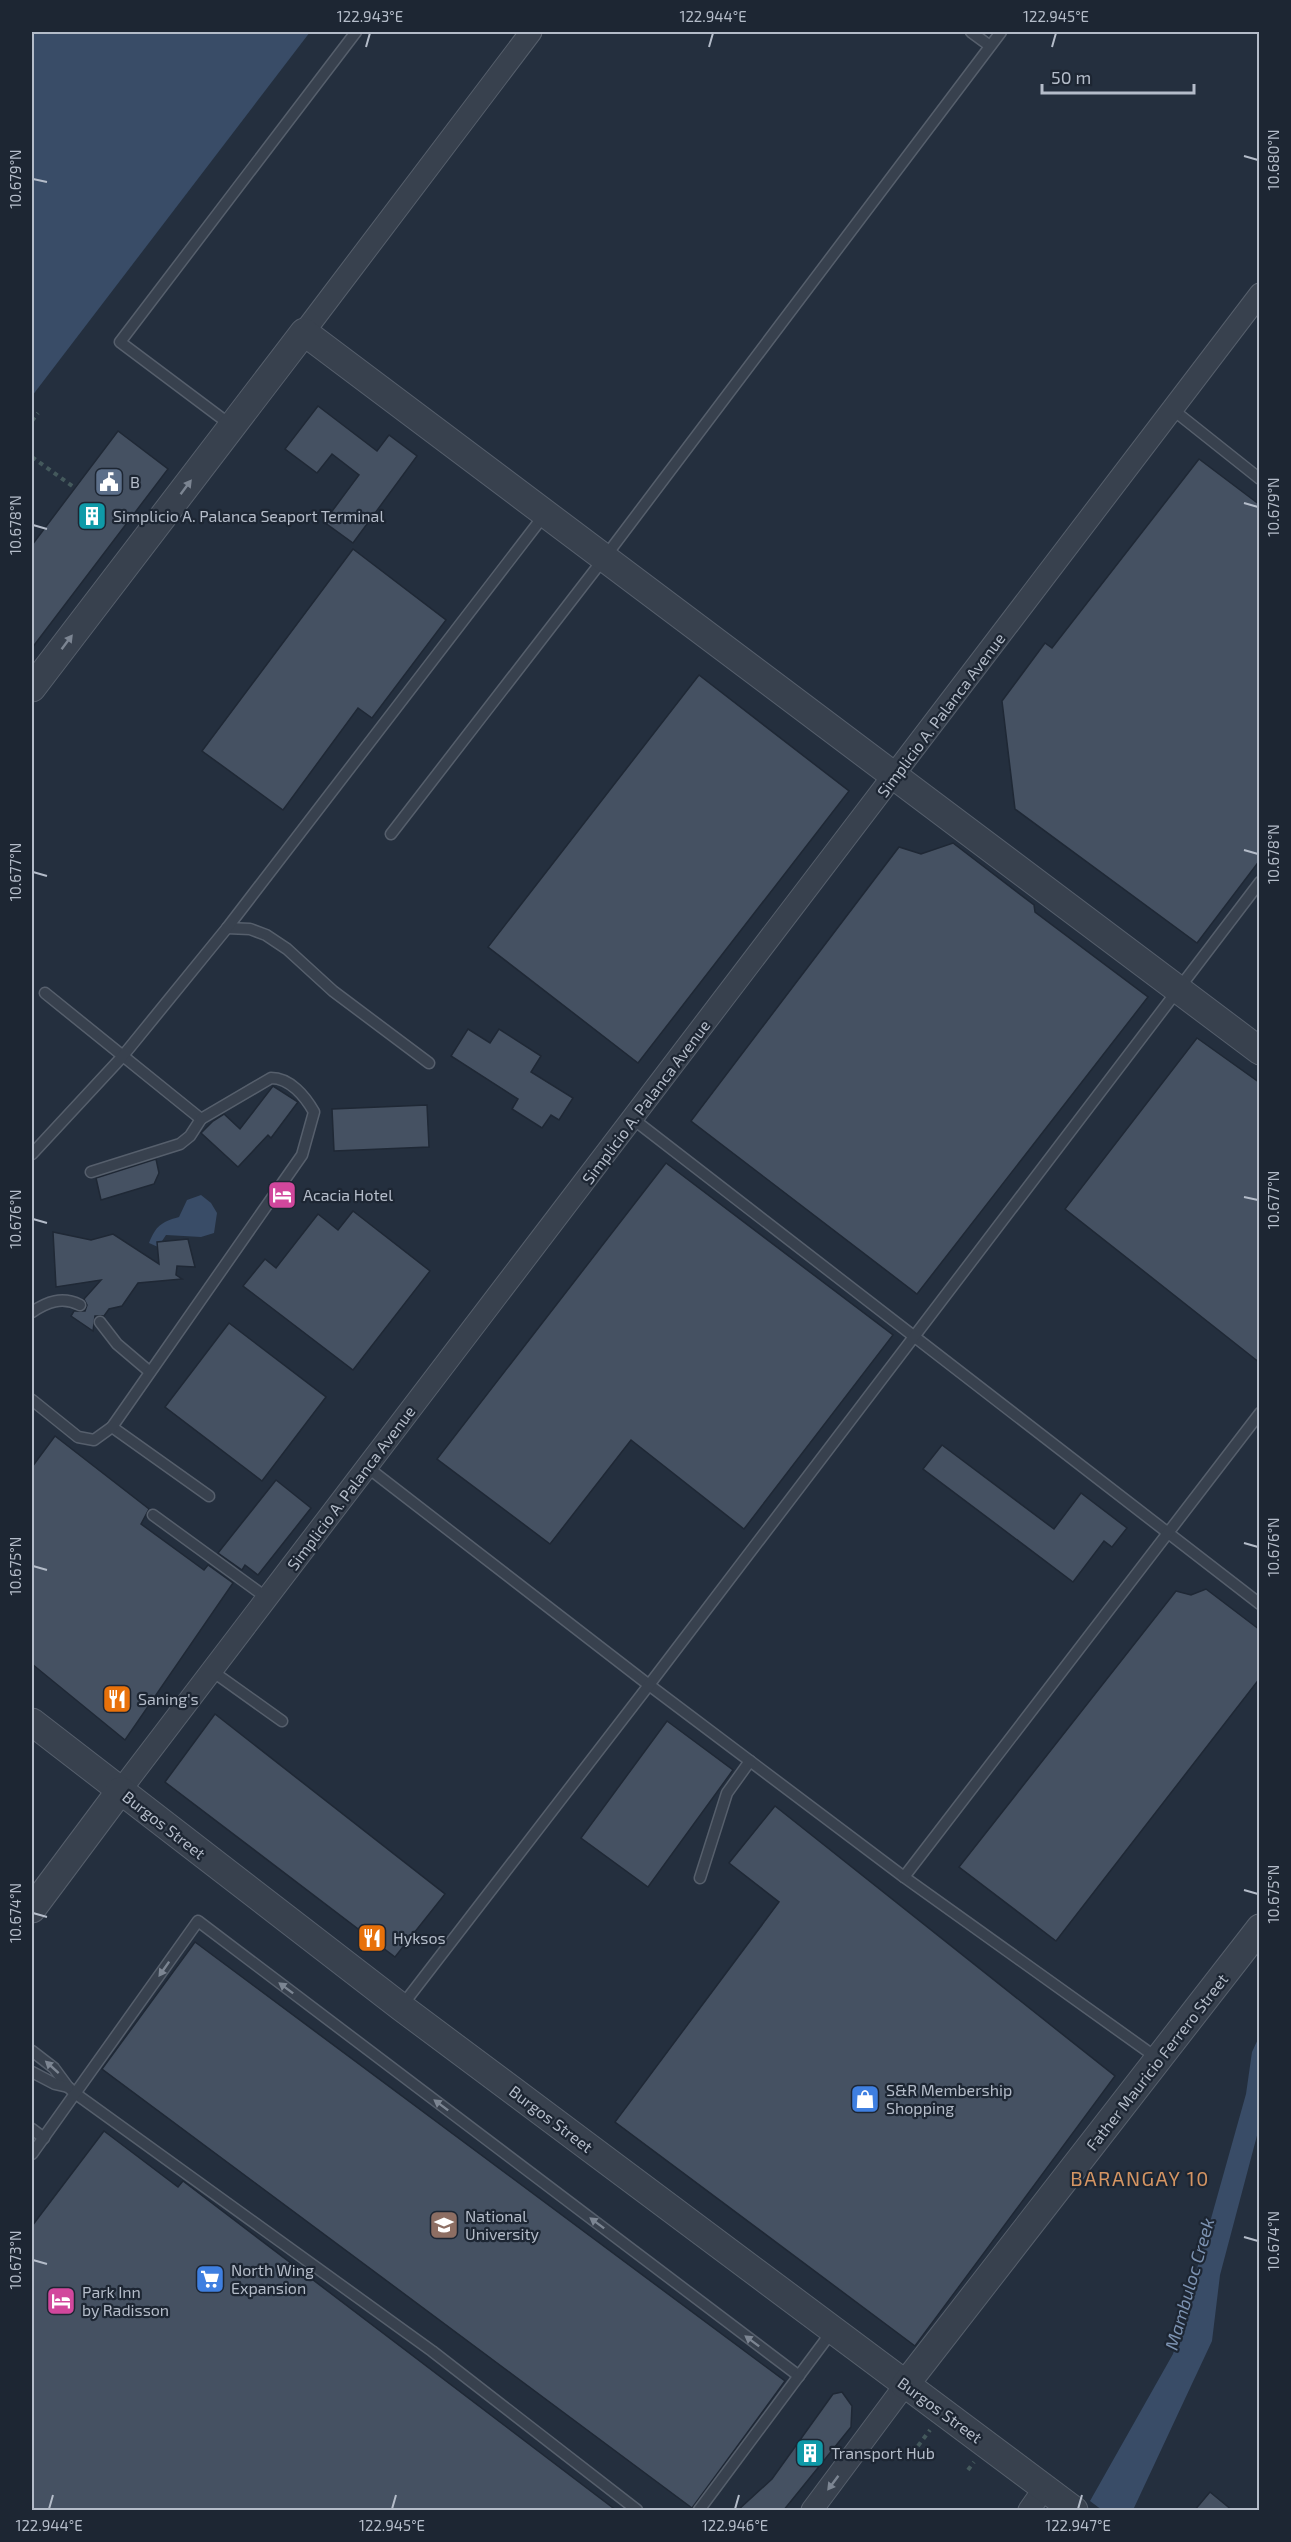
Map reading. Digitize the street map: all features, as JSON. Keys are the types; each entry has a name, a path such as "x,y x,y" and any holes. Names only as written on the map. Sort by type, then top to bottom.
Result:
{"street":[{"path":"32,688 531,32"},
{"name":"Simplicio A. Palanca Avenue","path":"32,1909 1260,294"},
{"path":"304,332 1260,1051"},
{"name":"Burgos Street","path":"32,1722 401,2007 905,2385 1045,2487 1074,2511"},
{"name":"Father Mauricio Ferrero Street","path":"812,2511 905,2385 1260,1928"},
{"path":"1029,2511 1045,2487"}],"lane":[{"path":"232,426 120,342 356,32"},
{"path":"970,32 990,46"},
{"path":"391,834 604,557 1001,32"},
{"path":"1172,409 1260,479"},
{"path":"32,1154 122,1057 227,928 546,513"},
{"path":"401,2007 1260,882"},
{"path":"227,928 250,929 266,935 287,949 333,991 429,1063"},
{"path":"45,993 201,1119"},
{"path":"32,1400 78,1437 94,1440 112,1427 302,1155 314,1112 306,1098 280,1078 271,1078 201,1119 180,1144 91,1172"},
{"path":"633,1119 1260,1604"},
{"path":"32,1312 48,1302 68,1301 80,1305"},
{"path":"100,1322 117,1344 150,1372"},
{"path":"904,1877 1260,1413"},
{"path":"112,1427 209,1496"},
{"path":"368,1467 649,1685 904,1877 1159,2060"},
{"path":"153,1515 267,1598"},
{"path":"212,1671 282,1721"},
{"path":"700,1878 727,1793 750,1761"},
{"path":"32,2154 72,2091 198,1921 799,2376"},
{"path":"32,2051 54,2068 72,2091"},
{"path":"32,2072 72,2091 432,2351 637,2511"},
{"path":"32,2129 44,2138"},
{"path":"699,2511 833,2330"}],"path":[{"path":"32,421 38,413"},
{"path":"32,457 75,488"}],"water":[{"path":"32,32 310,32 32,396"},
{"path":"201,1195 211,1203 217,1213 214,1233 201,1237 166,1235 158,1247 149,1243 160,1225 179,1217 187,1200"},
{"path":"1259,2037 1259,2128 1220,2275 1212,2341 1133,2510 1102,2510 1090,2501 1173,2354 1246,2094 1252,2052"}],"building":[{"path":"318,406 377,451 389,435 417,456 353,543 324,522 359,475 332,454 317,473 285,449"},
{"name":"Simplicio A. Palanca Seaport Terminal","path":"118,431 168,469 32,648 32,545"},
{"path":"1199,459 1260,505 1260,860 1197,943 1015,809 1002,701 1045,643 1052,648"},
{"path":"353,549 446,620 372,718 358,708 283,810 202,751"},
{"path":"699,675 849,791 638,1063 488,947"},
{"path":"953,843 1034,905 1035,912 1148,997 917,1294 691,1121 899,847 921,854"},
{"path":"468,1029 490,1043 499,1029 541,1056 531,1072 573,1098 559,1120 551,1115 542,1128 512,1109 518,1099 451,1056"},
{"path":"1197,1038 1260,1083 1260,1363 1065,1209"},
{"path":"273,1086 298,1102 271,1138 268,1135 238,1167 201,1133 224,1114 240,1129"},
{"path":"427,1105 429,1147 334,1151 332,1109"},
{"path":"156,1159 159,1173 154,1184 101,1200 96,1178"},
{"path":"666,1163 893,1335 744,1529 631,1440 550,1544 437,1459"},
{"path":"353,1211 430,1271 353,1370 243,1286 265,1259 276,1268 318,1214 338,1230"},
{"path":"53,1232 91,1240 113,1234 159,1264 157,1242 188,1239 195,1267 177,1266 176,1275 182,1279 138,1283 122,1306 109,1309 104,1316 95,1316 93,1331 71,1316 74,1311 85,1311 87,1305 84,1299 101,1280 56,1287"},
{"path":"229,1323 326,1397 262,1481 165,1407"},
{"path":"55,1436 149,1509 141,1524 204,1570 208,1565 233,1583 125,1740 32,1664 32,1467"},
{"path":"942,1445 1054,1529 1081,1493 1127,1528 1112,1547 1104,1541 1073,1582 923,1469"},
{"path":"276,1480 311,1508 258,1575 245,1565 242,1570 218,1553"},
{"path":"1206,1589 1260,1630 1260,1678 1056,1941 959,1867 1176,1591 1191,1595"},
{"path":"215,1714 445,1894 395,1957 165,1782"},
{"path":"667,1721 733,1770 648,1887 581,1838"},
{"name":"S&R Membership Shopping","path":"775,1806 1115,2076 915,2346 615,2122 779,1902 729,1863"},
{"name":"National University","path":"195,1942 785,2381 692,2508 102,2069"},
{"name":"North Wing Expansion","path":"104,2131 178,2187 183,2181 617,2511 32,2511 32,2226"},
{"name":"Transport Hub","path":"842,2392 852,2406 851,2427 783,2511 737,2511 772,2479 833,2394"},
{"path":"1210,2492 1233,2511 1194,2511"}],"place":[{"name":"B","path":"109,482"},
{"name":"Simplicio A. Palanca Seaport Terminal","path":"92,516"},
{"name":"Acacia Hotel","path":"282,1195"},
{"name":"Saning's","path":"117,1699"},
{"name":"Hyksos","path":"372,1938"},
{"name":"S&R Membership Shopping","path":"865,2099"},
{"name":"National University","path":"444,2225"},
{"name":"North Wing Expansion","path":"210,2279"},
{"name":"Park Inn by Radisson","path":"61,2301"},
{"name":"Transport Hub","path":"810,2453"}],"district":[{"name":"BARANGAY 10","path":"1140,2179"}],"water label":[{"name":"Mambuloc Creek","path":"1190,2284"}]}
